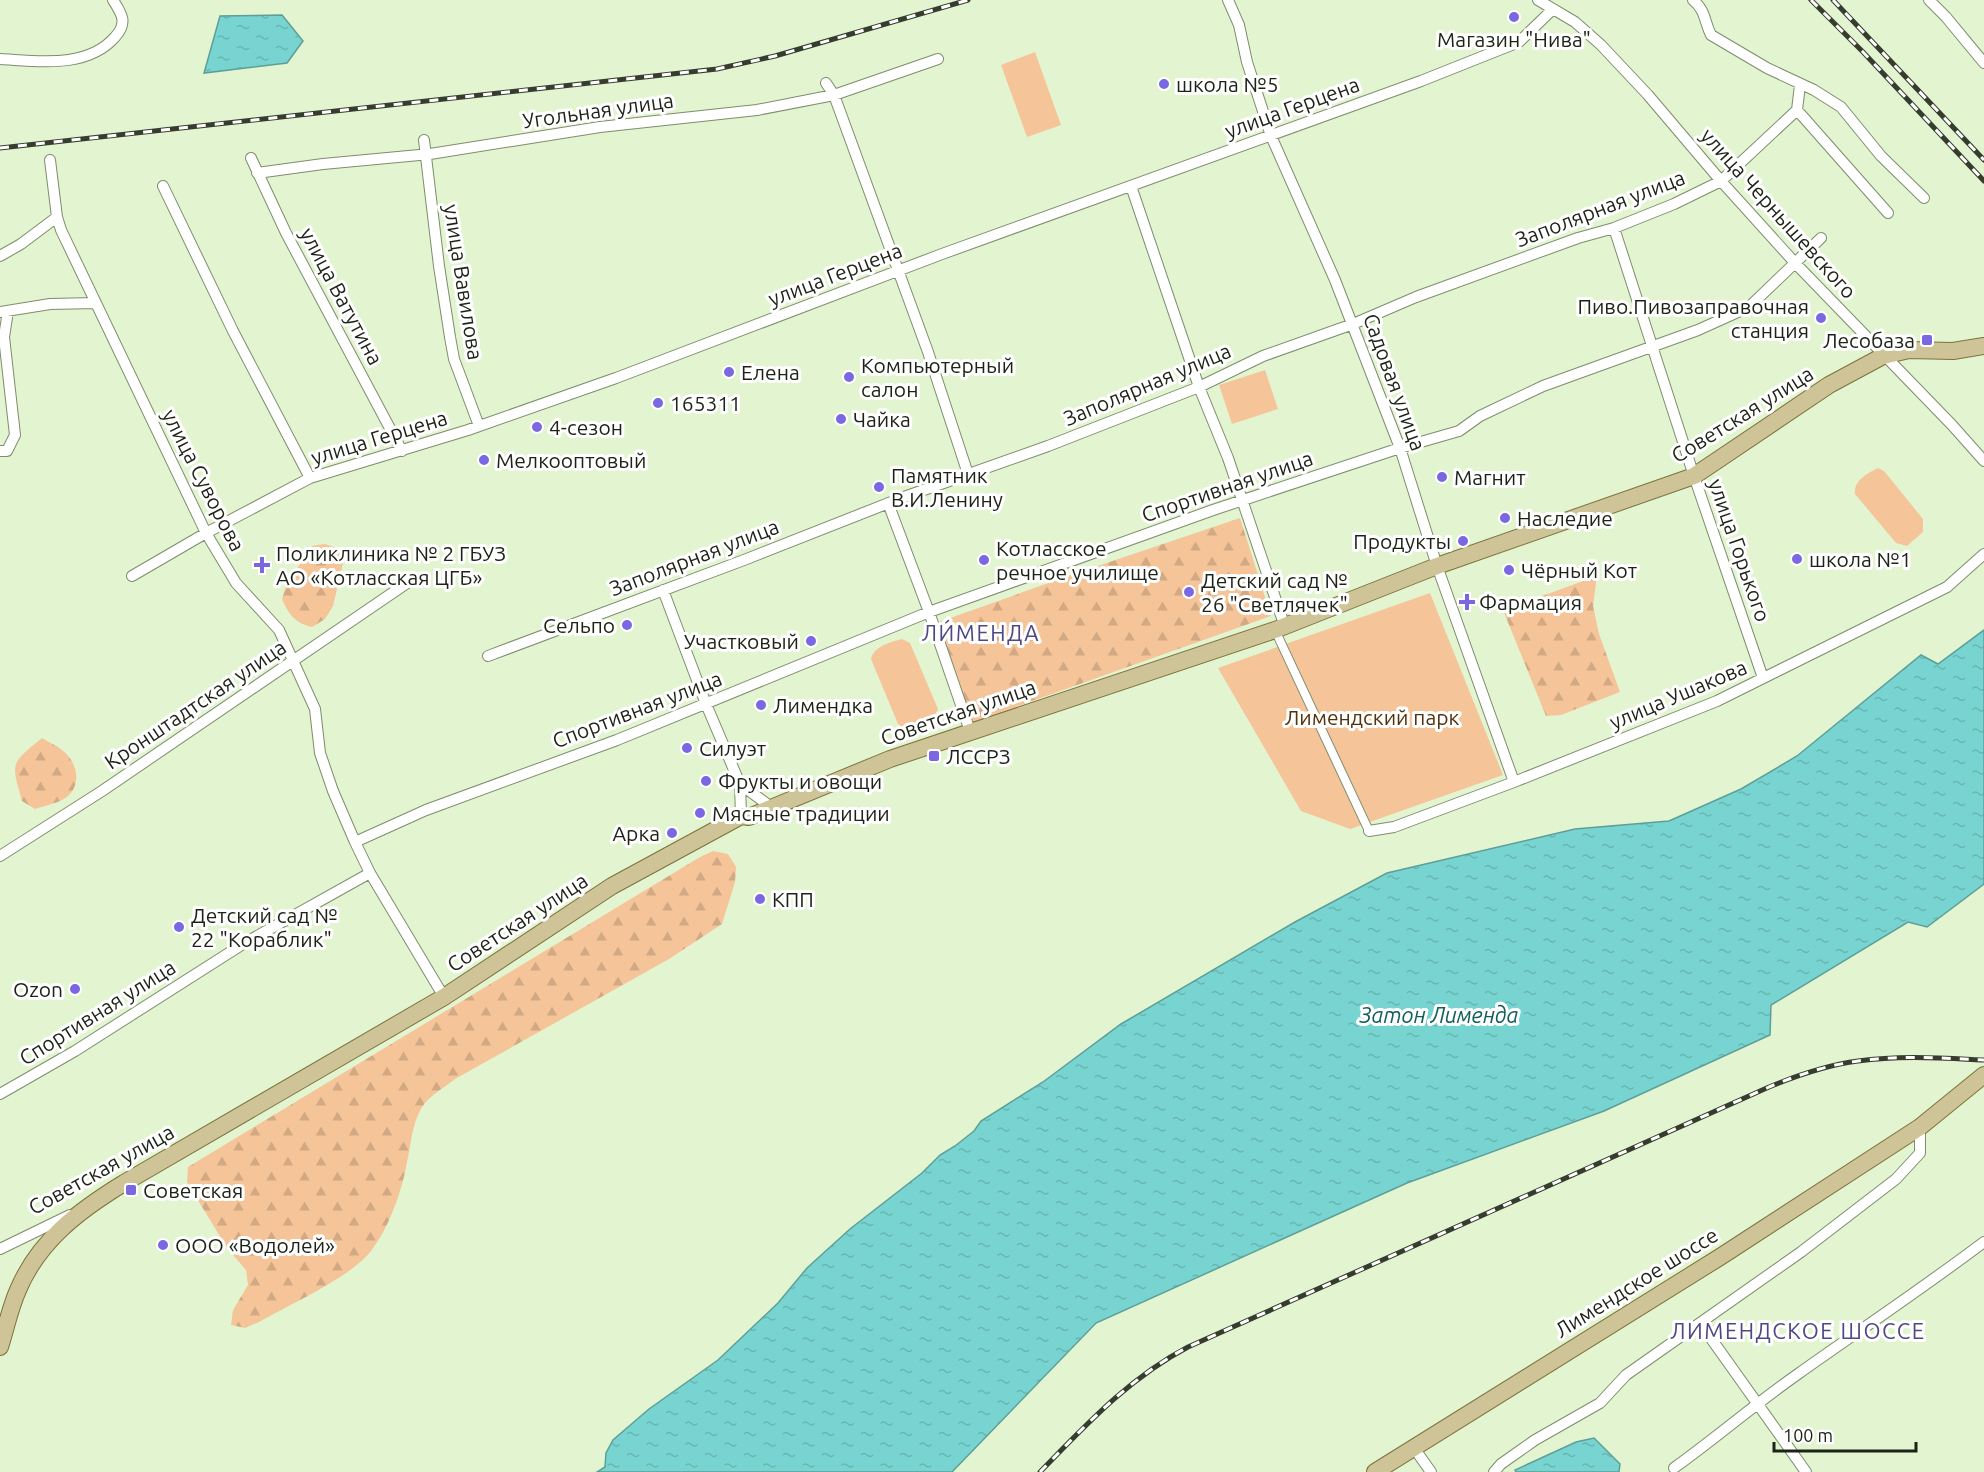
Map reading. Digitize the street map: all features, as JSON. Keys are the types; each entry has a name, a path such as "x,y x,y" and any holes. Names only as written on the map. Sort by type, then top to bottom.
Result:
{"main road":[{"name":"Советская улица","path":"82,1209 444,997 612,886 741,816 749,817 890,759 970,731 1280,628 1437,566 1694,476 1829,385 1883,356 1909,350 1953,351 1984,346"},
{"name":"Лимендское шоссе","path":"1375,1472 1720,1257 1920,1127 1984,1075"},
{"path":"0,1347 15,1298 27,1272 50,1239 82,1209"}],"street":[{"path":"0,59 49,62 92,55 119,34 123,24 121,11 113,0"},
{"name":"Садовая улица","path":"1228,0 1239,25 1247,62 1271,136 1353,324 1400,448 1437,566 1514,782"},
{"name":"улица Чернышевского","path":"1538,0 1575,22 1602,45 1796,264 1984,460"},
{"path":"1693,0 1701,7 1708,29 1716,39 1767,69 1814,90 1841,107 1881,156 1924,198"},
{"path":"1929,0 1984,63"},
{"name":"улица Герцена","path":"132,576 206,533 310,478 479,426 627,374 897,272 1421,81 1519,42 1552,10"},
{"name":"Угольная улица","path":"257,173 323,164 426,155 600,127 757,110 834,95 938,58"},
{"path":"826,83 834,95 928,352 968,474"},
{"path":"1800,85 1797,110 1888,213"},
{"name":"Заполярная улица","path":"489,656 888,503 1048,446 1199,387 1263,356 1353,324 1416,297 1578,238 1614,228 1674,204 1721,181 1797,110"},
{"name":"улица Вавилова","path":"424,140 439,266 454,359 479,426"},
{"name":"улица Ватутина","path":"251,158 286,233 402,451"},
{"name":"улица Суворова","path":"50,160 57,217 61,230 206,533 236,583 279,630 315,709 320,753 333,791 355,842 370,873 444,997"},
{"path":"163,186 233,331 310,478"},
{"path":"1131,186 1199,387 1243,501 1280,628 1369,831"},
{"path":"0,256 21,244 57,217"},
{"name":"улица Горького","path":"1614,228 1651,347 1763,678"},
{"name":"Спортивная улица","path":"355,842 437,806 617,740 929,612 1202,514 1400,448 1460,431 1480,416 1543,386 1698,330 1749,307 1821,238"},
{"path":"4,451 15,435 4,337 4,312 50,304 96,303"},
{"path":"888,503 970,731"},
{"name":"улица Ушакова","path":"1369,831 1394,827 1702,707 1947,587 1984,554"},
{"name":"Кронштадтская улица","path":"0,856 102,791 410,581"},
{"path":"663,590 706,704 740,784 741,816"},
{"path":"740,784 771,807"},
{"name":"Спортивная улица","path":"0,1094 75,1051 243,944 370,873"},
{"path":"1494,1472 1516,1452 1600,1403 1626,1375 1802,1252 1896,1179 1920,1153 1920,1127"},
{"name":"Советская улица","path":"0,1249 82,1209"},
{"path":"1674,1468 1757,1404 1984,1242"},
{"path":"1701,1323 1806,1472"},
{"path":"1414,1448 1431,1472"}],"green space":[{"path":"1035,52 1061,125 1027,137 1001,65"},
{"path":"1265,370 1278,409 1232,424 1219,385"},
{"path":"1878,468 1884,471 1923,519 1923,532 1907,546 1896,543 1855,494 1859,481"},
{"path":"1240,518 1271,616 973,722 936,623"},
{"path":"325,544 339,549 343,563 333,606 325,619 312,627 293,618 282,599 286,585 312,546"},
{"path":"1597,576 1593,606 1599,634 1620,692 1561,715 1546,716 1503,610"},
{"name":"Лимендский парк","path":"1430,593 1503,775 1350,829 1301,811 1218,668"},
{"path":"902,639 910,643 938,709 920,726 911,729 898,724 871,659 879,648"},
{"path":"42,738 68,755 75,769 76,783 69,795 62,800 35,809 22,801 15,771 19,759"},
{"path":"713,851 728,854 736,867 735,882 722,924 669,959 455,1079 432,1096 418,1115 398,1197 384,1231 371,1251 362,1261 335,1280 259,1322 245,1328 231,1325 233,1310 248,1285 246,1270 227,1248 187,1182 188,1167"}],"water":[{"path":"282,15 303,41 287,63 204,73 220,16"},
{"name":"Затон Лименда","path":"1984,630 1984,884 1927,927 1908,922 1771,1005 1770,1035 1604,1111 1407,1183 1096,1323 952,1472 597,1472 605,1467 606,1453 613,1440 649,1409 718,1360 778,1303 807,1268 850,1229 922,1173 940,1155 974,1131 981,1121 1043,1082 1121,1024 1295,922 1387,873 1575,829 1669,821 1741,789 1797,756 1921,655 1938,664"},
{"path":"1594,1438 1620,1464 1619,1472 1516,1472 1515,1470 1576,1442"}],"railway":[{"path":"0,148 717,69 775,56 968,0"},
{"path":"1811,0 1984,181"},
{"path":"1833,0 1984,160"},
{"path":"1040,1472 1091,1420 1127,1388 1146,1373 1188,1347 1769,1087 1813,1071 1858,1061 1905,1058 1984,1060"}],"place":[{"name":"Магазин \"Нива\"","path":"1514,17"},
{"name":"школа №5","path":"1164,84"},
{"name":"Пиво.Пивозаправочная станция","path":"1821,318"},
{"name":"Лесобаза","path":"1927,340"},
{"name":"Елена","path":"729,372"},
{"name":"Компьютерный салон","path":"849,377"},
{"name":"165311","path":"658,403"},
{"name":"Чайка","path":"841,419"},
{"name":"4-сезон","path":"537,427"},
{"name":"Мелкооптовый","path":"484,460"},
{"name":"Магнит","path":"1442,477"},
{"name":"Памятник В.И.Ленину","path":"879,487"},
{"name":"Наследие","path":"1505,518"},
{"name":"Продукты","path":"1463,541"},
{"name":"школа №1","path":"1797,559"},
{"name":"Котласское речное училище","path":"984,560"},
{"name":"Поликлиника № 2 ГБУЗ АО «Котласская ЦГБ»","path":"262,565"},
{"name":"Чёрный Кот","path":"1509,570"},
{"name":"Детский сад № 26 \"Светлячек\"","path":"1189,592"},
{"name":"Фармация","path":"1467,602"},
{"name":"Сельпо","path":"627,625"},
{"name":"Участковый","path":"811,641"},
{"name":"Лимендка","path":"761,705"},
{"name":"Силуэт","path":"687,748"},
{"name":"ЛССРЗ","path":"934,756"},
{"name":"Фрукты и овощи","path":"706,781"},
{"name":"Мясные традиции","path":"700,813"},
{"name":"Арка","path":"672,833"},
{"name":"КПП","path":"760,899"},
{"name":"Детский сад № 22 \"Кораблик\"","path":"179,927"},
{"name":"Ozon","path":"75,989"},
{"name":"Советская","path":"131,1190"},
{"name":"ООО «Водолей»","path":"163,1245"}],"district":[{"name":"ЛИ́МЕНДА","path":"981,632"},
{"name":"ЛИМЕНДСКОЕ ШОССЕ","path":"1798,1330"}]}
